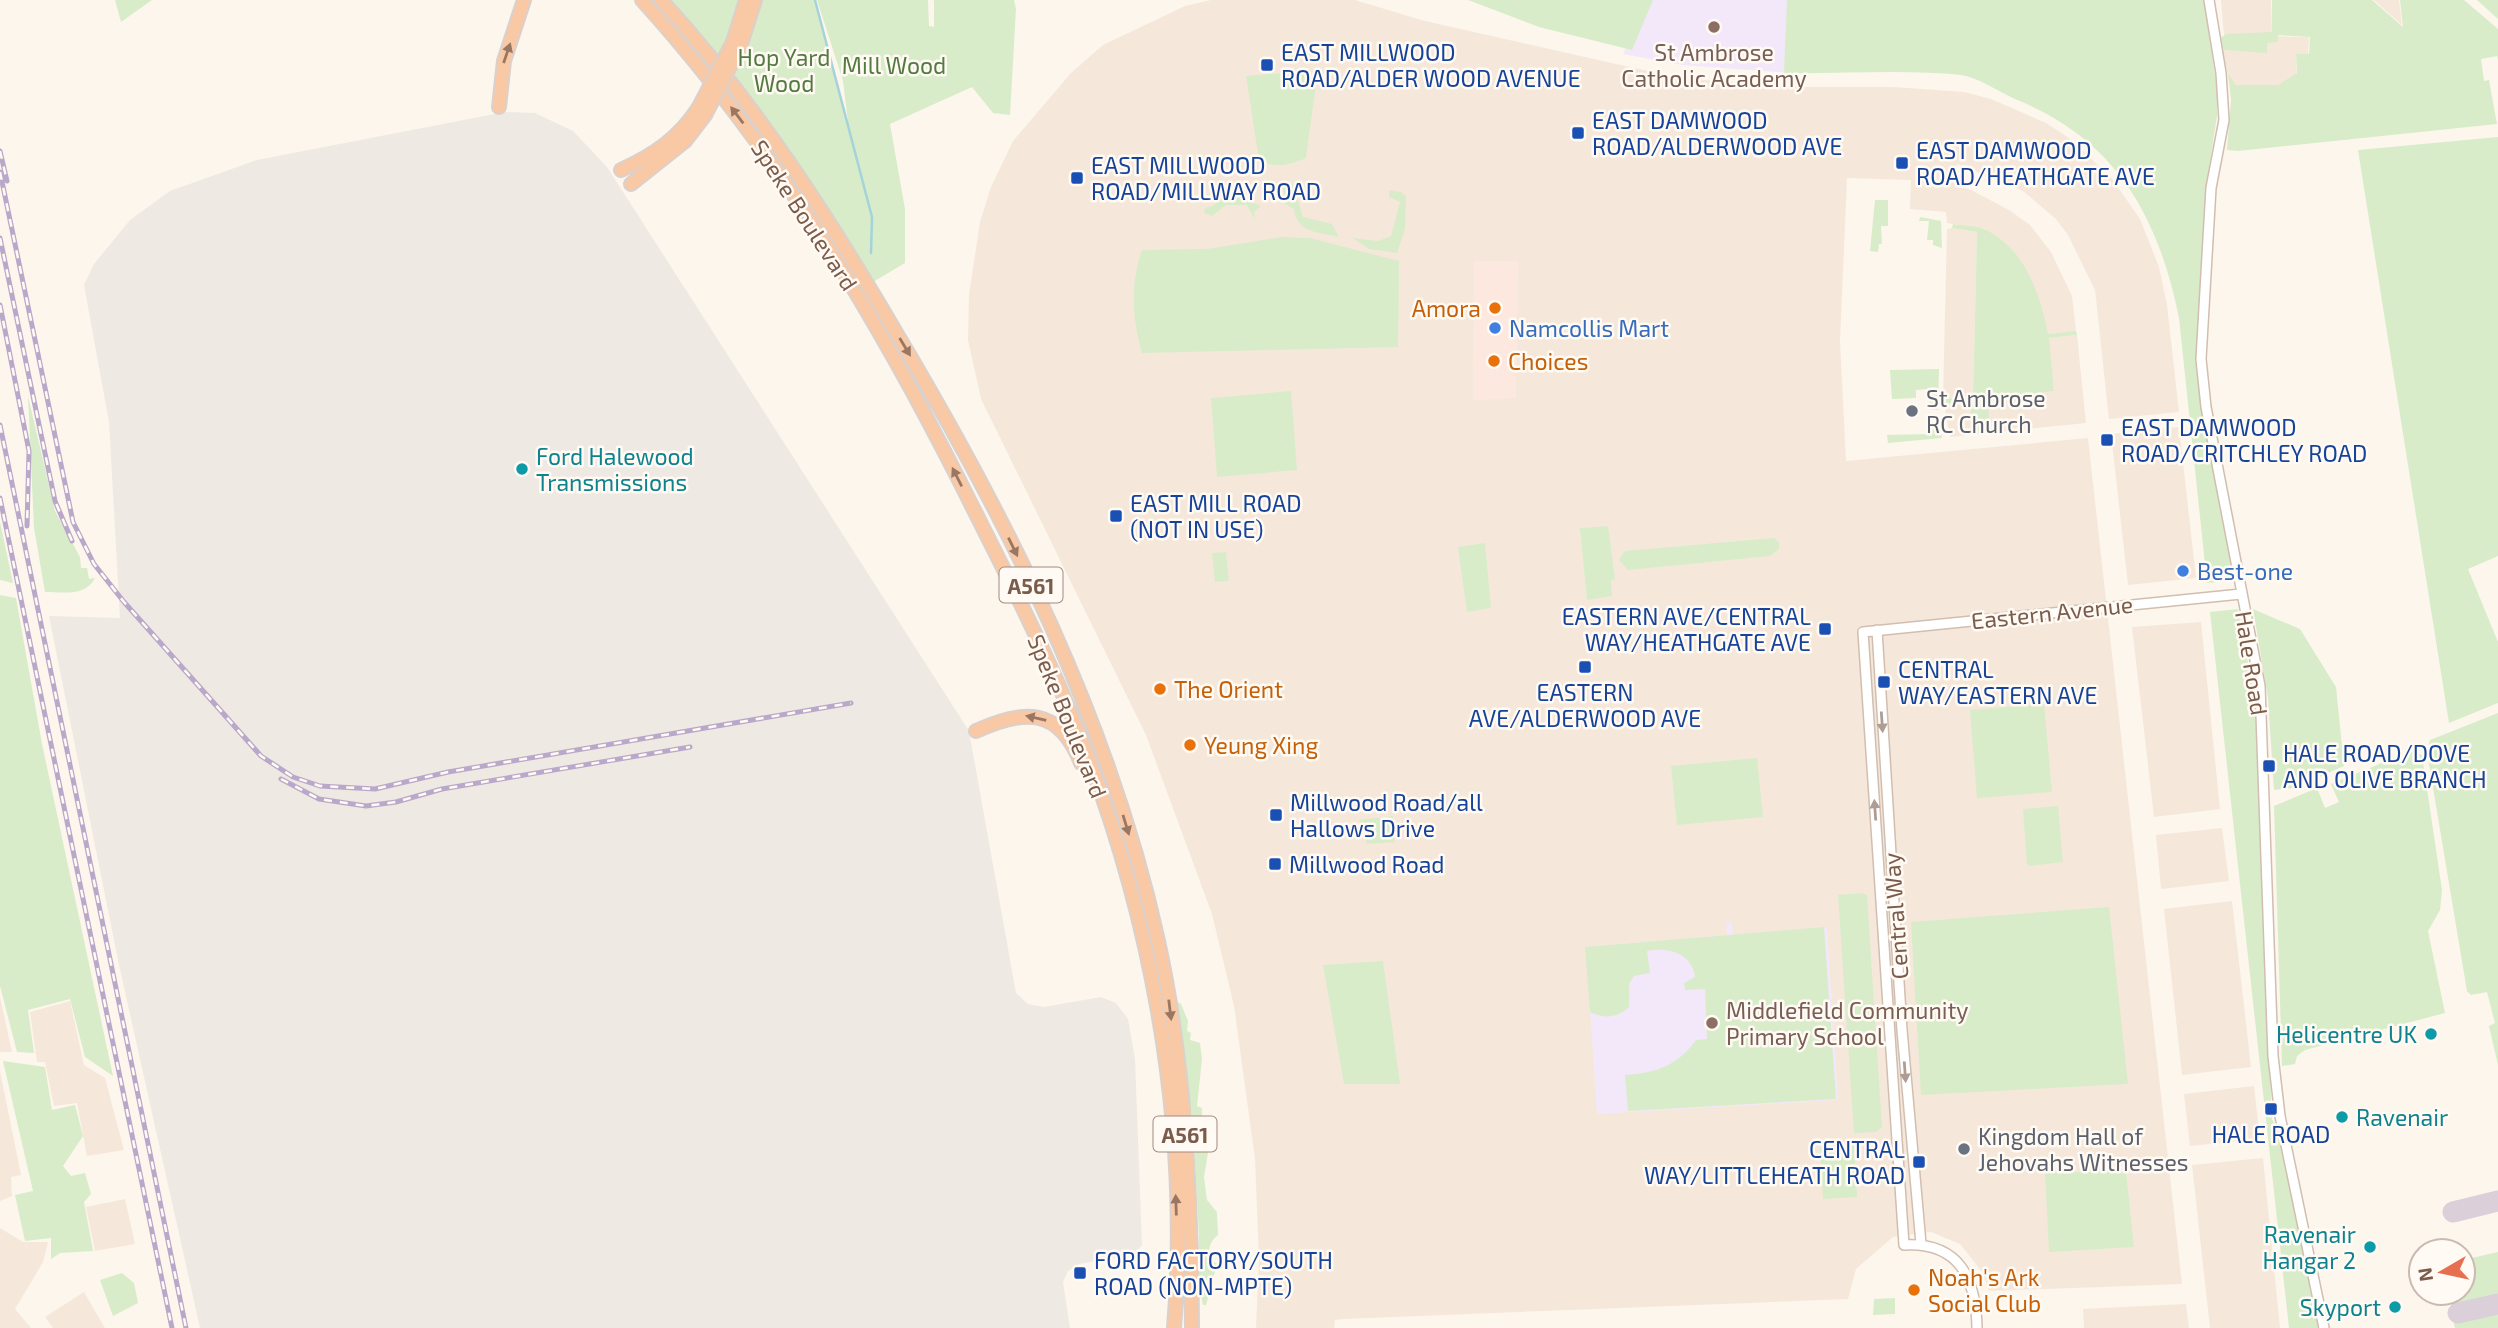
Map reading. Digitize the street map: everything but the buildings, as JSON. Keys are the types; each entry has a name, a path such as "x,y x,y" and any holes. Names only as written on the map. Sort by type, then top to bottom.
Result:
{"highway":[{"path":"499,107 504,61 524,0"},
{"name":"Speke Boulevard","path":"642,0 680,43 766,153 887,342 980,522 1070,710 1100,789 1134,901 1156,1003 1176,1173 1178,1273 1174,1328"},
{"name":"Speke Boulevard","path":"662,0 715,63 790,163 853,261 940,406 1060,645 1076,683 1114,786 1148,901 1168,996 1190,1172 1192,1328"},
{"path":"737,44 746,0"},
{"path":"631,184 685,141 737,44 755,0"},
{"path":"621,170 643,160 668,143 702,111"},
{"path":"976,731 1002,719 1023,715 1048,721 1068,737 1134,901"}],"street":[{"name":"Hale Road","path":"2209,0 2221,73 2224,120 2211,188 2202,359 2206,407 2260,686 2272,1037 2277,1092 2323,1328"},
{"name":"Eastern Avenue","path":"1863,632 2241,594"},
{"name":"Central Way","path":"1863,632 1905,1245 1921,1244 1902,1030 1877,630"},
{"path":"1921,1244 1936,1247 1961,1266 1974,1289 1977,1328"}],"shaded area":[{"path":"1211,0 1355,0 1425,21 1674,77 1778,87 1893,87 1964,92 1991,99 2046,123 2072,140 2113,180 2140,219 2159,267 2167,305 2179,412 2109,419 2095,290 2068,235 2056,219 2023,191 1957,164 1954,185 1971,190 2009,210 2030,225 2051,252 2072,296 2076,331 2048,335 1985,229 1947,223 1946,212 1910,209 1911,180 1847,178 1840,341 1846,461 2088,438 2182,1284 1989,1291 1983,1273 1960,1244 1931,1232 1893,1237 1856,1269 1848,1299 1343,1319 1335,1320 1334,1328 1256,1328 1259,1259 1255,1159 1234,1006 1212,914 1146,735 981,399 968,340 969,295 980,222 991,187 1013,141 1071,73 1103,45 1185,6"},
{"name":"St Ambrose Catholic Academy","path":"1646,0 1795,0 1790,73 1682,65 1623,54"},
{"path":"2221,0 2271,0 2272,36 2309,37 2308,55 2296,56 2297,88 2231,89 2219,37 2224,36"},
{"path":"2373,0 2399,0 2402,25 2376,2"},
{"path":"505,112 535,113 573,131 607,167 969,731 1016,993 1028,1004 1044,1007 1101,997 1116,1003 1128,1019 1135,1059 1142,1245 1135,1254 1079,1264 1068,1271 1063,1282 1070,1328 200,1328 119,965 49,616 120,618 109,422 84,285 94,264 130,220 170,191 257,160"},
{"path":"1947,229 1977,232 1973,396 1943,399"},
{"path":"1474,261 1518,261 1516,398 1473,400"},
{"path":"2077,335 2086,423 1950,437 1944,404 2054,391 2048,338"},
{"path":"2179,427 2196,578 2128,585 2111,434"},
{"path":"2201,622 2220,809 2154,817 2132,627"},
{"path":"2222,828 2229,881 2161,889 2156,835"},
{"path":"2232,901 2251,1067 2182,1075 2164,909"},
{"name":"Middlefield Community Primary School","path":"1731,921 1733,935 1827,928 1838,1100 1597,1114 1586,947 1727,935 1726,922"},
{"path":"0,997 12,1052 0,1052"},
{"path":"70,1001 84,1065 105,1078 124,1150 87,1156 77,1103 54,1106 45,1062 37,1062 30,1012"},
{"path":"0,1071 21,1175 11,1177 12,1196 0,1201"},
{"path":"2254,1086 2260,1139 2190,1146 2184,1094"},
{"path":"2263,1158 2280,1328 2210,1328 2192,1165"},
{"path":"125,1199 135,1244 95,1251 86,1207"},
{"path":"0,1228 23,1242 48,1242 43,1262 15,1309 31,1328 0,1328"},
{"path":"84,1292 105,1328 53,1328 45,1317"},
{"path":"2186,1304 2189,1328 2084,1328 2083,1309"}],"green space":[{"path":"115,0 152,0 121,22"},
{"path":"661,0 746,0 740,24 715,63"},
{"path":"755,0 815,0 848,122 843,81 817,0 928,0 929,26 934,27 934,0 1014,0 1016,9 1010,115 993,113 972,87 890,124 905,209 905,263 873,282 727,73"},
{"path":"1468,0 1653,0 1632,50 1539,27"},
{"path":"1787,0 2205,0 2217,91 2217,116 2206,187 2198,368 2202,410 2234,581 2207,583 2179,318 2159,246 2145,214 2127,185 2106,159 2080,136 2050,116 1968,77 1918,72 1784,73"},
{"path":"2272,0 2372,0 2403,27 2400,0 2464,0 2498,29 2498,60 2497,56 2481,59 2484,81 2489,80 2497,124 2227,150 2231,100 2228,74 2236,85 2278,85 2297,73 2296,54 2309,54 2310,37 2278,35 2278,42 2267,43 2267,53 2224,50 2221,38 2226,34 2272,32"},
{"path":"2477,0 2498,0 2498,19"},
{"path":"1284,73 1317,76 1306,158 1277,165 1259,160 1246,76"},
{"path":"2498,137 2498,556 2468,569 2498,642 2498,703 2449,723 2358,150"},
{"path":"1288,182 1293,185 1303,217 1332,224 1339,237 1310,230 1299,223 1294,209 1285,204 1283,188"},
{"path":"1236,184 1240,187 1237,193 1240,198 1261,206 1254,212 1255,220 1247,205 1226,205 1212,216 1204,213 1205,208 1213,206"},
{"path":"1389,190 1401,192 1406,196 1405,229 1397,253 1369,249 1352,238 1378,241 1391,236 1400,202 1389,197"},
{"path":"1875,200 1888,200 1888,226 1881,226 1882,244 1879,244 1878,252 1870,251"},
{"path":"1920,217 1941,221 1942,248 1933,245 1933,240 1927,240 1929,221 1919,221"},
{"path":"1953,224 1982,228 2000,239 2021,261 2029,274 2041,304 2048,334 2076,331 2077,335 2049,338 2054,391 1987,399 1991,432 1973,434 1970,401 1944,404 1943,399 1973,396 1977,232 1952,228"},
{"path":"1282,237 1310,238 1399,261 1398,347 1142,353 1136,327 1134,288 1142,250 1207,249"},
{"path":"1939,369 1938,410 1930,410 1929,389 1916,390 1916,398 1892,399 1890,370"},
{"path":"1291,391 1297,470 1217,477 1211,398"},
{"path":"28,396 55,511 80,557 81,568 87,568 89,579 95,578 80,591 45,592 34,528"},
{"path":"1931,423 1940,425 1942,438 1888,443 1887,435 1931,434"},
{"path":"0,522 13,583 0,580"},
{"path":"1608,526 1615,579 1611,580 1612,596 1587,600 1580,528"},
{"path":"1774,538 1779,542 1779,549 1770,556 1628,570 1619,560 1625,551"},
{"path":"1485,543 1491,608 1467,612 1458,547"},
{"path":"1226,552 1229,581 1215,582 1212,553"},
{"path":"0,595 16,598 42,744 113,1076 85,1057 70,999 28,1010 34,1053 17,1052 0,986"},
{"path":"2238,609 2255,701 2272,1119 2281,1138 2319,1328 2289,1328 2210,612"},
{"path":"2253,609 2300,629 2336,687 2344,766 2294,788 2274,790 2268,698"},
{"path":"2044,704 2052,792 1977,798 1970,710"},
{"path":"2498,713 2498,1065 2489,1026 2495,1023 2487,992 2471,995 2467,991 2427,752 2430,740"},
{"path":"2411,751 2422,755 2442,890 2440,910 2428,931 2445,1013 2305,1050 2297,1056 2295,1064 2282,1066 2274,806 2317,788 2325,808 2339,802 2331,784"},
{"path":"1757,758 1763,817 1677,825 1671,766"},
{"path":"2058,806 2063,862 2030,866 2027,864 2023,809"},
{"path":"1393,816 1395,842 1367,844 1359,820"},
{"path":"1838,895 1867,895 1882,1127 1876,1132 1854,1133"},
{"path":"2109,907 2128,1084 1921,1095 1911,922"},
{"name":"Middlefield Community Primary School","path":"1824,927 1836,1099 1628,1111 1625,1075 1656,1070 1681,1056 1696,1040 1707,1039 1705,989 1685,990 1684,983 1695,977 1693,969 1684,957 1671,951 1647,951 1650,973 1634,976 1629,984 1629,1007 1615,1015 1595,1014 1590,1012 1585,947"},
{"path":"1383,961 1400,1084 1344,1084 1323,965"},
{"path":"1176,1001 1181,1004 1188,1021 1190,1040 1200,1043 1202,1059 1197,1106 1202,1108 1201,1145 1209,1147 1204,1177 1207,1200 1217,1212 1218,1235 1209,1248 1209,1259 1217,1264 1206,1305 1203,1305 1197,1272 1199,1236 1193,1124"},
{"path":"3,1061 45,1067 52,1110 75,1105 83,1136 63,1166 71,1176 85,1173 91,1194 84,1202 93,1251 60,1253 51,1259 51,1238 25,1241 15,1195 33,1191"},
{"path":"1854,1145 1857,1197 1823,1199 1820,1147"},
{"path":"2045,1172 2126,1172 2134,1247 2049,1252"},
{"path":"2498,1252 2498,1298 2477,1303 2477,1257"},
{"path":"122,1273 134,1283 138,1303 113,1316 100,1280"},
{"path":"1895,1298 1895,1314 1873,1315 1874,1299"},
{"path":"2498,1310 2498,1328 2455,1328 2453,1320"}],"waterway":[{"path":"815,0 872,217 871,253"}],"taxiway":[{"path":"2453,1212 2498,1201"},
{"path":"2458,1313 2498,1304"}],"railway":[{"path":"0,151 7,181"},
{"path":"0,172 73,522 94,564 124,602 261,756 293,777 320,786 375,789 448,772 851,703"},
{"path":"0,238 55,501 72,541"},
{"path":"0,305 29,451 27,526"},
{"path":"0,425 186,1328"},
{"path":"0,498 172,1328"},
{"path":"281,779 319,799 366,806 396,802 442,789 690,747"}],"place":[{"name":"St Ambrose Catholic Academy","path":"1714,27"},
{"name":"EAST MILLWOOD ROAD/ALDER WOOD AVENUE","path":"1267,65"},
{"name":"EAST DAMWOOD ROAD/ALDERWOOD AVE","path":"1578,133"},
{"name":"EAST DAMWOOD ROAD/HEATHGATE AVE","path":"1902,163"},
{"name":"EAST MILLWOOD ROAD/MILLWAY ROAD","path":"1077,178"},
{"name":"Amora","path":"1495,308"},
{"name":"Namcollis Mart","path":"1495,328"},
{"name":"Choices","path":"1494,361"},
{"name":"St Ambrose RC Church","path":"1912,411"},
{"name":"EAST DAMWOOD ROAD/CRITCHLEY ROAD","path":"2107,440"},
{"name":"Ford Halewood Transmissions","path":"522,469"},
{"name":"EAST MILL ROAD (NOT IN USE)","path":"1116,516"},
{"name":"Best-one","path":"2183,571"},
{"name":"EASTERN AVE/CENTRAL WAY/HEATHGATE AVE","path":"1825,629"},
{"name":"EASTERN AVE/ALDERWOOD AVE","path":"1585,667"},
{"name":"CENTRAL WAY/EASTERN AVE","path":"1884,682"},
{"name":"The Orient","path":"1160,689"},
{"name":"Yeung Xing","path":"1190,745"},
{"name":"HALE ROAD/DOVE AND OLIVE BRANCH","path":"2269,766"},
{"name":"Millwood Road/all Hallows Drive","path":"1276,815"},
{"name":"Millwood Road","path":"1275,864"},
{"name":"Middlefield Community Primary School","path":"1712,1023"},
{"name":"Helicentre UK","path":"2431,1034"},
{"name":"HALE ROAD","path":"2271,1109"},
{"name":"Ravenair","path":"2342,1117"},
{"name":"Kingdom Hall of Jehovahs Witnesses","path":"1964,1149"},
{"name":"CENTRAL WAY/LITTLEHEATH ROAD","path":"1919,1162"},
{"name":"Ravenair Hangar 2","path":"2370,1247"},
{"name":"FORD FACTORY/SOUTH ROAD (NON-MPTE)","path":"1080,1273"},
{"name":"Noah's Ark Social Club","path":"1914,1290"},
{"name":"Skyport","path":"2395,1307"}],"park label":[{"name":"Mill Wood","path":"894,65"},
{"name":"Hop Yard Wood","path":"784,70"}]}
